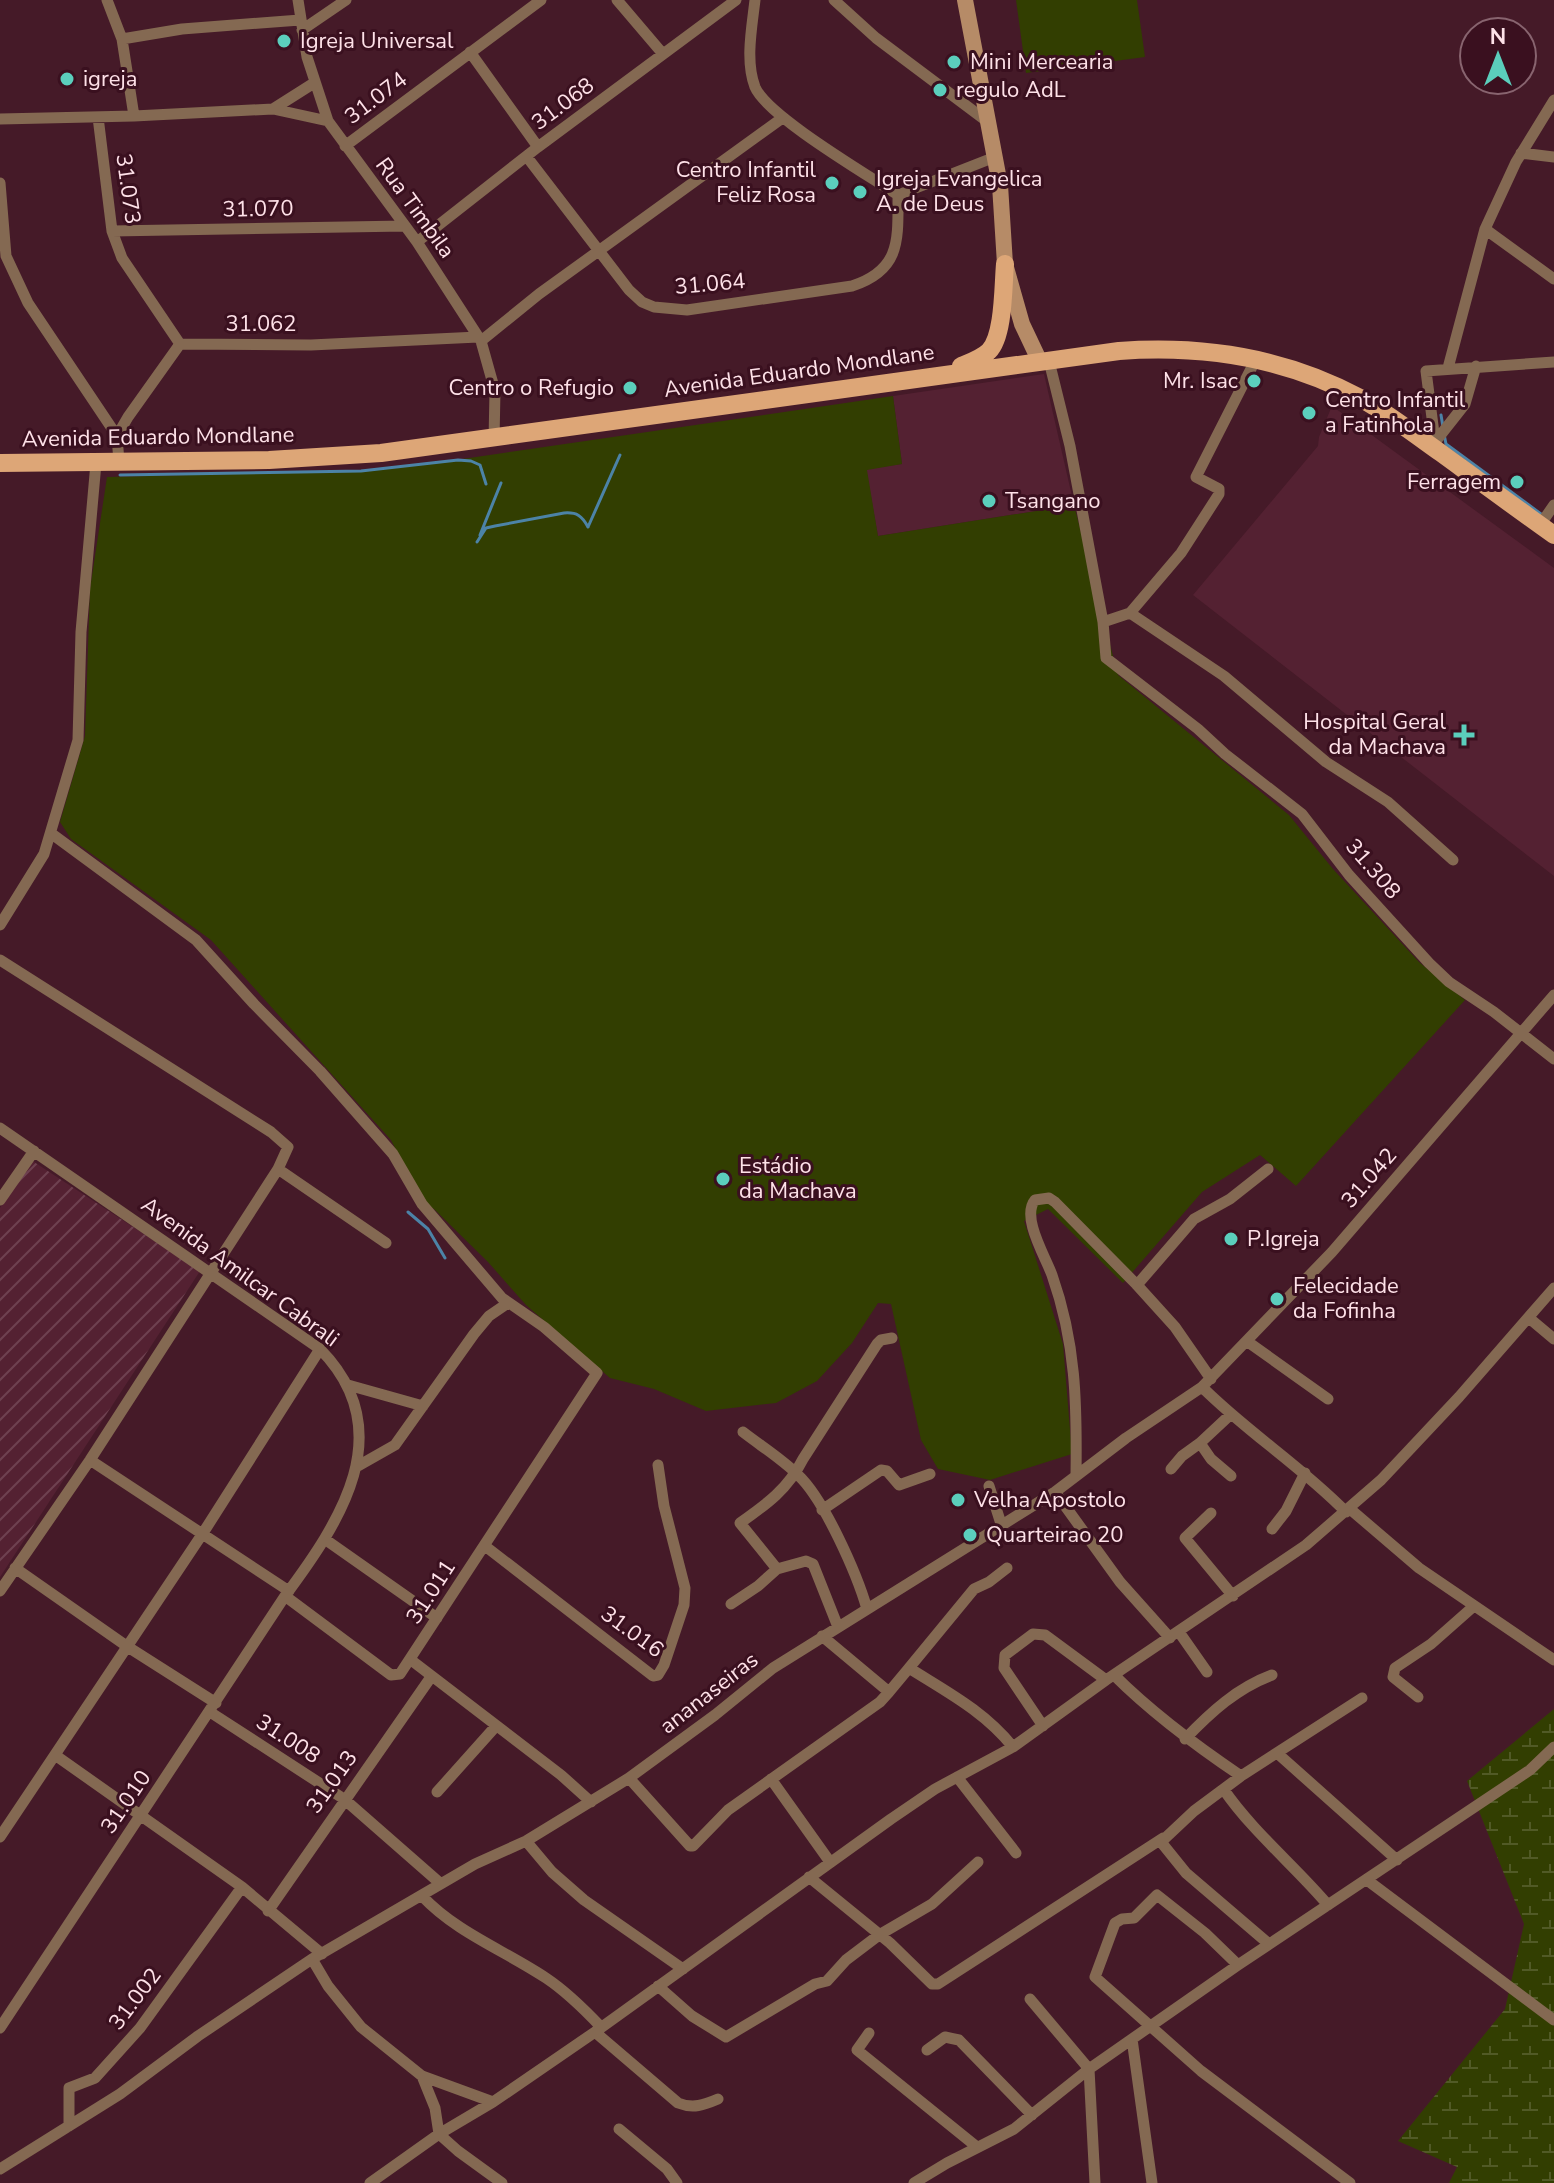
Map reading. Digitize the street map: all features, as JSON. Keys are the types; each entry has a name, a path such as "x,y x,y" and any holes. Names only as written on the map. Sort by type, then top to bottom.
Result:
{"main road":[{"path":"944,374 986,354 995,343 1005,264"},
{"name":"Avenida Eduardo Mondlane","path":"0,463 306,458 381,453 790,399 1045,361 1151,349 1203,351 1256,359 1312,377 1358,397 1436,446 1547,530"}],"street":[{"path":"107,0 122,39 134,116"},
{"name":"Rua Timbila","path":"298,0 314,83 328,121 417,242 480,339 495,391 494,440"},
{"path":"122,39 182,29 301,25 346,0"},
{"name":"31.074","path":"345,146 541,0"},
{"path":"617,0 663,54"},
{"name":"31.068","path":"417,242 538,147 736,0"},
{"path":"755,0 750,32 755,88 781,119 898,195 995,157"},
{"path":"834,0 869,32 988,122"},
{"path":"965,0 1000,185 1005,264 1022,324 1045,361"},
{"path":"470,52 538,147"},
{"path":"273,109 314,83"},
{"path":"1448,368 1485,229 1521,153 1554,100"},
{"path":"0,119 273,109 328,121"},
{"name":"31.073","path":"98,117 112,231 122,258 180,344"},
{"path":"480,339 781,119"},
{"path":"1521,153 1554,157"},
{"name":"31.064","path":"527,157 629,290 642,302 672,309 723,306 852,286 868,280 882,271 896,248 898,195"},
{"path":"0,183 6,256 28,303 117,436 119,462"},
{"name":"31.070","path":"112,231 405,226"},
{"path":"1485,229 1554,279"},
{"name":"31.062","path":"180,344 311,345 480,339"},
{"path":"117,436 180,344"},
{"path":"1103,622 1130,613 1181,553 1219,494 1219,489 1196,477 1256,359"},
{"name":"31.308","path":"1045,361 1070,446 1103,622 1106,658 1302,814 1349,875 1429,963 1449,982 1494,1012 1554,1059"},
{"path":"1436,446 1426,371 1554,362"},
{"path":"1436,446 1465,404 1476,366"},
{"path":"0,925 44,854 78,740 81,632 96,463"},
{"path":"1547,530 1554,505"},
{"path":"1130,613 1224,676 1326,762 1388,802 1453,860"},
{"path":"52,834 196,940 320,1071 393,1154 422,1204 508,1303 489,1316 395,1445 358,1466"},
{"path":"0,960 282,1139 287,1152 90,1460 0,1591"},
{"name":"31.042","path":"1206,1383 1332,1252 1554,995"},
{"name":"Avenida Amilcar Cabrali","path":"0,1128 320,1349 348,1385 356,1418 358,1466"},
{"path":"0,1200 34,1151"},
{"path":"278,1169 386,1243"},
{"path":"1137,1285 1194,1219 1230,1199 1268,1169"},
{"path":"1076,1475 1076,1383 1071,1343 1065,1314 1033,1229 1030,1211 1035,1200 1049,1198 1175,1327 1206,1383 1230,1415 1419,1568 1554,1660"},
{"path":"370,2183 598,2030 935,1789 1013,1747 1110,1677 1306,1545 1401,1460 1554,1288"},
{"name":"31.011","path":"411,1660 597,1373 544,1327 508,1303"},
{"path":"1529,1318 1554,1339"},
{"path":"777,1569 740,1523 767,1505 797,1473 877,1344 892,1338"},
{"path":"1248,1342 1328,1399"},
{"path":"0,1837 203,1533 320,1349"},
{"name":"ananaseiras","path":"0,2169 120,2094 189,2042 317,1956 475,1864 526,1841 629,1778 773,1668 1002,1527 1206,1383"},
{"path":"348,1385 423,1406"},
{"path":"1171,1469 1230,1415"},
{"path":"743,1432 797,1473 811,1490 843,1548 867,1609"},
{"path":"1200,1443 1211,1459 1231,1476"},
{"path":"90,1460 203,1533 391,1675 400,1674 411,1660 591,1802"},
{"name":"31.016","path":"485,1546 653,1676 658,1675 684,1605 685,1588 671,1537 658,1465"},
{"name":"31.010","path":"0,2028 287,1594 326,1540 358,1466"},
{"path":"822,1510 881,1470 887,1471 899,1485 930,1474"},
{"path":"1272,1529 1286,1511 1305,1473"},
{"path":"989,1486 1002,1527"},
{"path":"1055,1492 1120,1582 1207,1672"},
{"path":"1211,1513 1185,1538 1233,1596"},
{"path":"326,1540 437,1618"},
{"path":"731,1604 777,1569 810,1561 838,1627"},
{"name":"31.008","path":"15,1568 344,1799 441,1884"},
{"path":"629,1778 690,1846 695,1845 728,1810 880,1702 974,1589 1007,1568"},
{"path":"1418,1697 1393,1677 1395,1668 1431,1644 1474,1606"},
{"path":"1043,1726 1004,1668 1005,1655 1033,1634 1045,1635 1110,1677 1185,1739 1241,1776"},
{"path":"822,1636 889,1692"},
{"path":"909,1668 974,1707 997,1727 1013,1747"},
{"path":"1185,1739 1212,1711 1242,1689 1272,1675"},
{"name":"31.013","path":"268,1911 431,1677"},
{"path":"809,1877 932,1984 938,1984 1163,1838 1241,1776 1362,1698"},
{"path":"437,1792 496,1726"},
{"path":"914,2183 1014,2129 1089,2069 1238,1965 1530,1770 1554,1747"},
{"path":"1277,1753 1397,1860"},
{"path":"55,1755 242,1887 317,1956 328,1986 361,2027 422,2076 493,2102"},
{"path":"957,1777 1016,1853"},
{"path":"771,1779 830,1862"},
{"path":"1224,1790 1253,1827 1276,1847 1328,1905"},
{"path":"1163,1838 1164,1848 1186,1873 1269,1944"},
{"path":"526,1841 552,1872 584,1900 683,1969"},
{"path":"658,1986 692,2016 726,2037 815,1984 827,1981 846,1960 879,1935 932,1904 978,1862"},
{"path":"1367,1880 1554,2020"},
{"name":"31.002","path":"69,2126 69,2088 95,2078 140,2028 242,1887"},
{"path":"422,1896 455,1926 546,1978 578,2003 598,2030 678,2103 700,2106 718,2099"},
{"path":"1238,1965 1161,1896 1154,1897 1134,1918 1118,1920 1110,1930 1095,1977 1201,2071 1350,2183"},
{"path":"1030,1999 1089,2069 1095,2183"},
{"path":"869,2033 857,2050 977,2147"},
{"path":"927,2050 945,2037 959,2040 1032,2115"},
{"path":"1132,2039 1152,2183"},
{"path":"422,2076 435,2108 439,2134 502,2183"},
{"path":"619,2129 667,2169 677,2183"}],"shaded area":[{"path":"1044,374 1074,505 878,536 866,469 902,464 893,396"},
{"name":"Hospital Geral da Machava","path":"1332,406 1554,568 1554,876 1193,595 1318,446"},
{"path":"31,1160 200,1271 0,1577 0,1208"}],"green space":[{"path":"1016,0 1137,0 1145,57 1026,73"},
{"path":"893,396 902,464 867,470 878,536 1074,505 1118,675 1289,815 1333,869 1419,962 1465,1000 1296,1186 1260,1155 1202,1192 1123,1283 1048,1209 1024,1221 1063,1344 1072,1454 990,1480 938,1469 921,1440 891,1304 878,1303 852,1343 817,1381 776,1403 706,1411 654,1389 610,1378 526,1305 488,1262 423,1202 391,1140 211,940 71,839 60,822 85,736 90,589 107,477 359,471 442,462"},
{"path":"1554,1709 1554,2183 1449,2183 1457,2167 1398,2141 1505,2009 1524,1924 1467,1781"}],"waterway":[{"path":"1441,415 1443,427"},
{"path":"1444,434 1446,444 1541,514"},
{"path":"588,527 620,455"},
{"path":"120,475 361,471 458,460 480,465 486,484"},
{"path":"480,535 501,483"},
{"path":"477,542 486,528 564,513 579,516 588,527"},
{"path":"408,1212 428,1229 445,1258"}],"place":[{"name":"Igreja Universal","path":"284,41"},
{"name":"Mini Mercearia","path":"954,62"},
{"name":"igreja","path":"67,79"},
{"name":"regulo AdL","path":"940,90"},
{"name":"Centro Infantil Feliz Rosa","path":"832,183"},
{"name":"Igreja Evangelica A. de Deus","path":"860,192"},
{"name":"Mr. Isac","path":"1254,381"},
{"name":"Centro o Refugio","path":"630,388"},
{"name":"Centro Infantil a Fatinhola","path":"1309,413"},
{"name":"Ferragem","path":"1517,482"},
{"name":"Tsangano","path":"989,501"},
{"name":"Hospital Geral da Machava","path":"1464,735"},
{"name":"Estádio da Machava","path":"723,1179"},
{"name":"P.Igreja","path":"1231,1239"},
{"name":"Felecidade da Fofinha","path":"1277,1299"},
{"name":"Velha Apostolo","path":"958,1500"},
{"name":"Quarteirao 20","path":"970,1535"}]}
